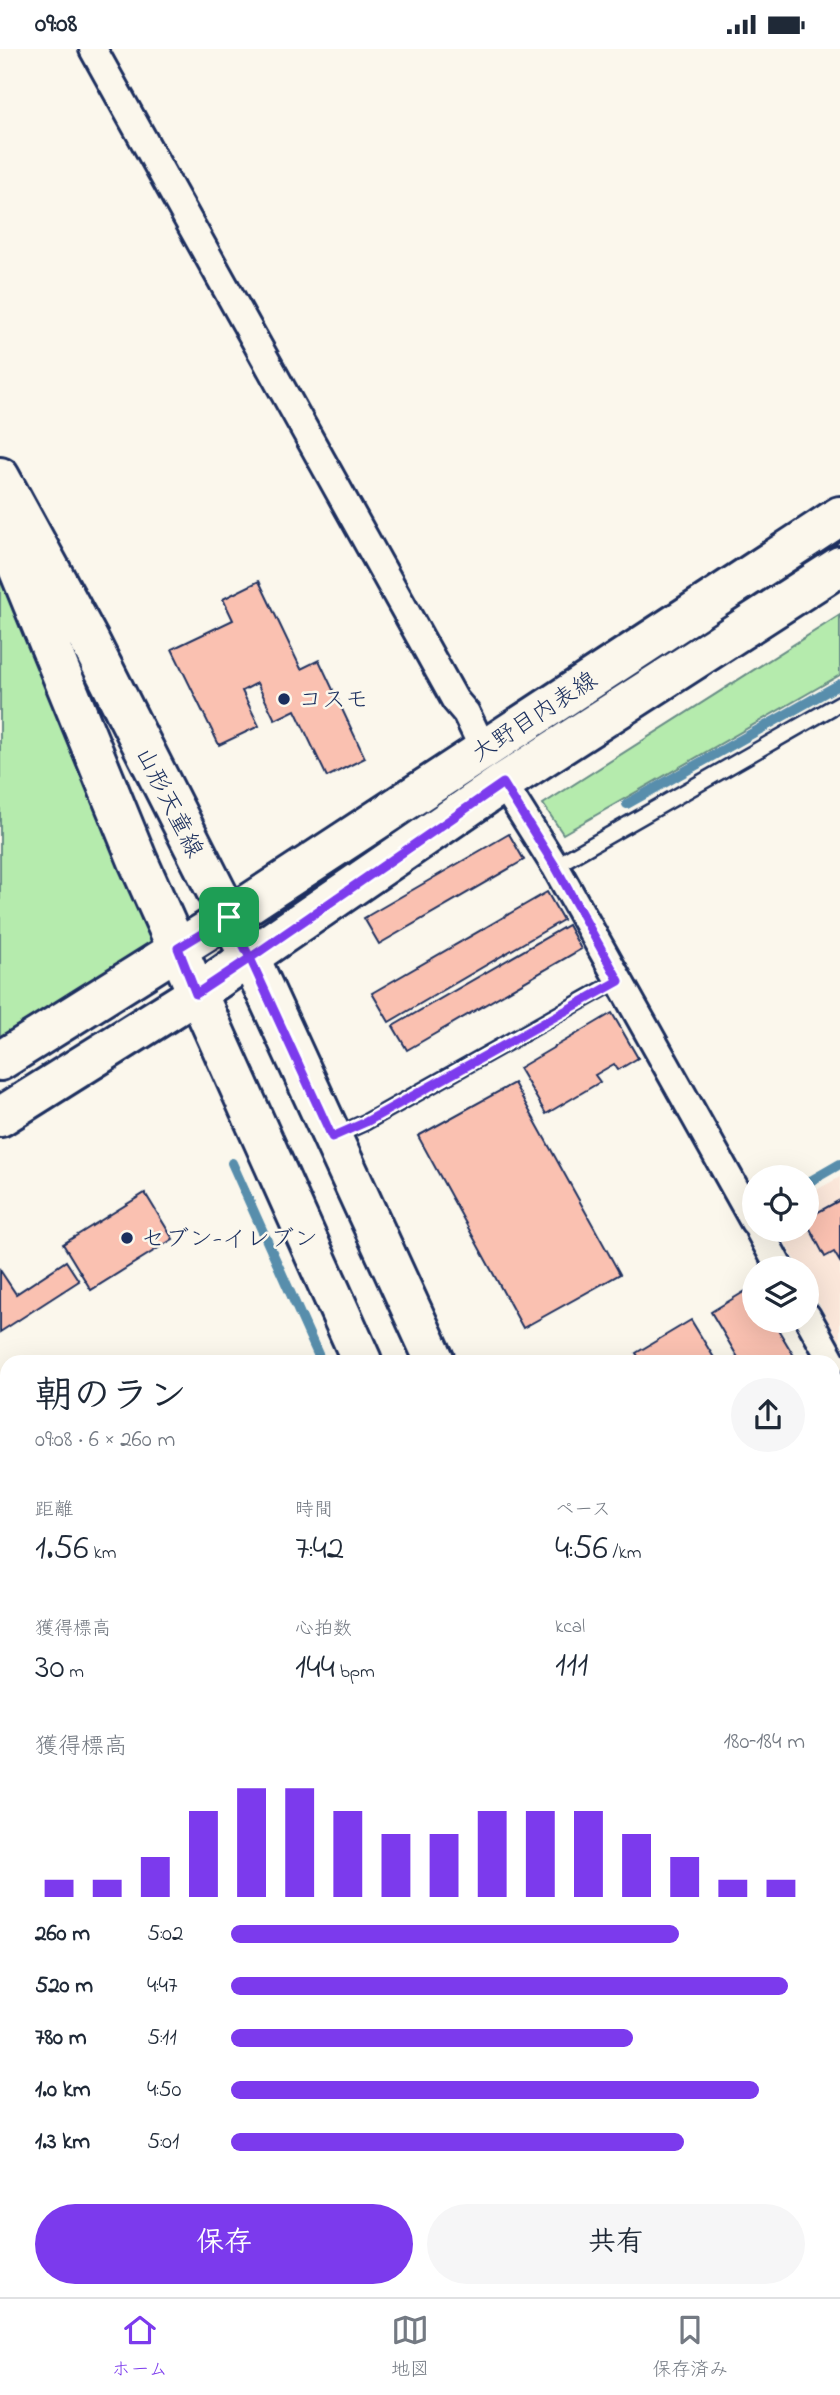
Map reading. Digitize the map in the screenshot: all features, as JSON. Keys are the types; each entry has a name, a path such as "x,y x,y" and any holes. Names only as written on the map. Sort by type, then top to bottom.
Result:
{"main road":[{"name":"山形天童線","path":"0,477 89,640 250,958 432,1355"},
{"name":"大野目内表線","path":"0,1061 229,917 840,516"},
{"name":"山形天童線","path":"0,524 138,861 359,1355"},
{"name":"大野目内表線","path":"0,1117 196,994 503,783 840,566"}],"street":[{"path":"93,49 448,688 466,713 483,748"},
{"path":"503,783 555,866 742,1201"},
{"path":"817,1333 829,1355"}],"lane":[{"path":"555,866 840,703"},
{"path":"332,1137 366,1122 619,981"}],"shaded area":[{"path":"840,1177 840,1342 819,1304 819,1256 793,1256 785,1242 819,1242 819,1188"}],"green space":[{"path":"0,524 178,948 0,1061"},
{"path":"840,615 840,675 563,834 543,804"}],"building":[{"path":"259,581 301,669 319,660 365,758 327,777 295,710 275,720 257,683 242,691 259,726 219,745 172,649 233,620 223,599"},
{"path":"509,834 524,860 379,944 364,918"},
{"path":"547,892 563,920 389,1022 372,993"},
{"path":"568,925 581,949 407,1050 393,1026"},
{"path":"612,1013 638,1058 618,1070 614,1064 595,1075 600,1082 546,1114 519,1068"},
{"path":"514,1083 620,1274 523,1328 418,1136"},
{"path":"145,1193 173,1239 91,1290 63,1244"},
{"path":"840,1200 840,1262 834,1252 825,1257 817,1242 819,1211"},
{"path":"66,1261 79,1281 0,1332 0,1270 16,1294"},
{"path":"742,1293 742,1333 780,1333 793,1355 736,1355 711,1312"},
{"path":"691,1320 712,1355 637,1355 636,1353"}],"waterway":[{"path":"627,804 840,684"},
{"path":"232,1163 318,1355"},
{"path":"819,1176 840,1164"}],"place":[{"name":"コスモ","path":"284,699"},
{"name":"セブン-イレブン","path":"127,1238"}],"route":[{"path":"229,917 178,948 196,994 250,958 332,1137 366,1122 619,981 555,866 503,783 250,958 229,917"}]}
